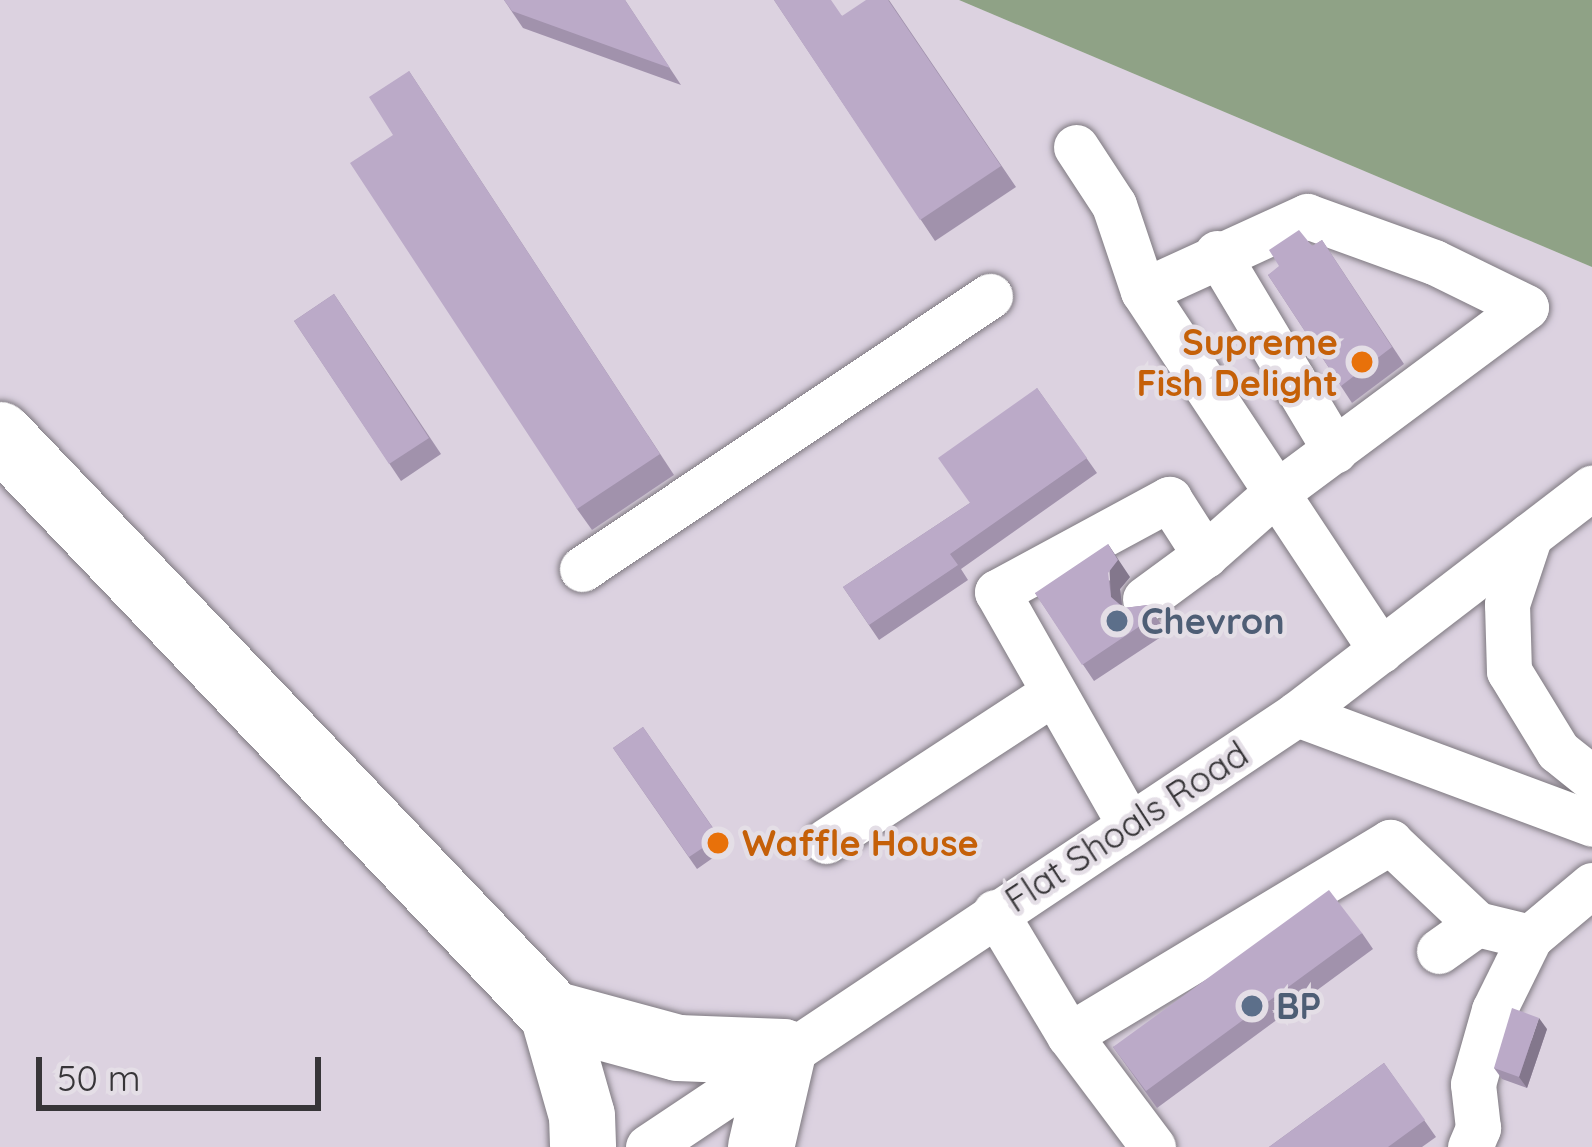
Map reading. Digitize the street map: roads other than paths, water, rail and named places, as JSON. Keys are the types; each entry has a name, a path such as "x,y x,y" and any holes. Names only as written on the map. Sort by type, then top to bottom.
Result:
{"highway":[{"path":"0,435 553,1014 582,1116 583,1147"},
{"path":"553,1014 678,1048 783,1052 761,1147"}],"street":[{"path":"1076,147 1101,228 1273,495 1381,650"},
{"path":"1143,291 1307,215 1434,262 1521,302 1525,314 1273,495 1205,555 1145,599"},
{"path":"1217,253 1335,450"},
{"path":"582,569 990,296"},
{"name":"Flat Shoals Road","path":"648,1147 783,1052 1297,714 1592,488"},
{"path":"1129,824 1055,670 997,592 1169,499 1205,555"},
{"path":"1530,535 1507,604 1509,671 1558,751 1592,778"},
{"path":"826,841 1055,670"},
{"path":"1297,714 1592,824"},
{"path":"1069,1035 1390,842 1477,924 1530,937"},
{"path":"1470,1147 1478,1128 1478,1066 1530,937 1592,885"},
{"path":"994,912 1069,1035 1153,1147"},
{"path":"1439,951 1477,924"}],"place":[{"name":"Supreme Fish Delight","path":"1362,362"},
{"name":"Chevron","path":"1117,621"},
{"name":"Waffle House","path":"718,843"},
{"name":"BP","path":"1252,1006"}]}
